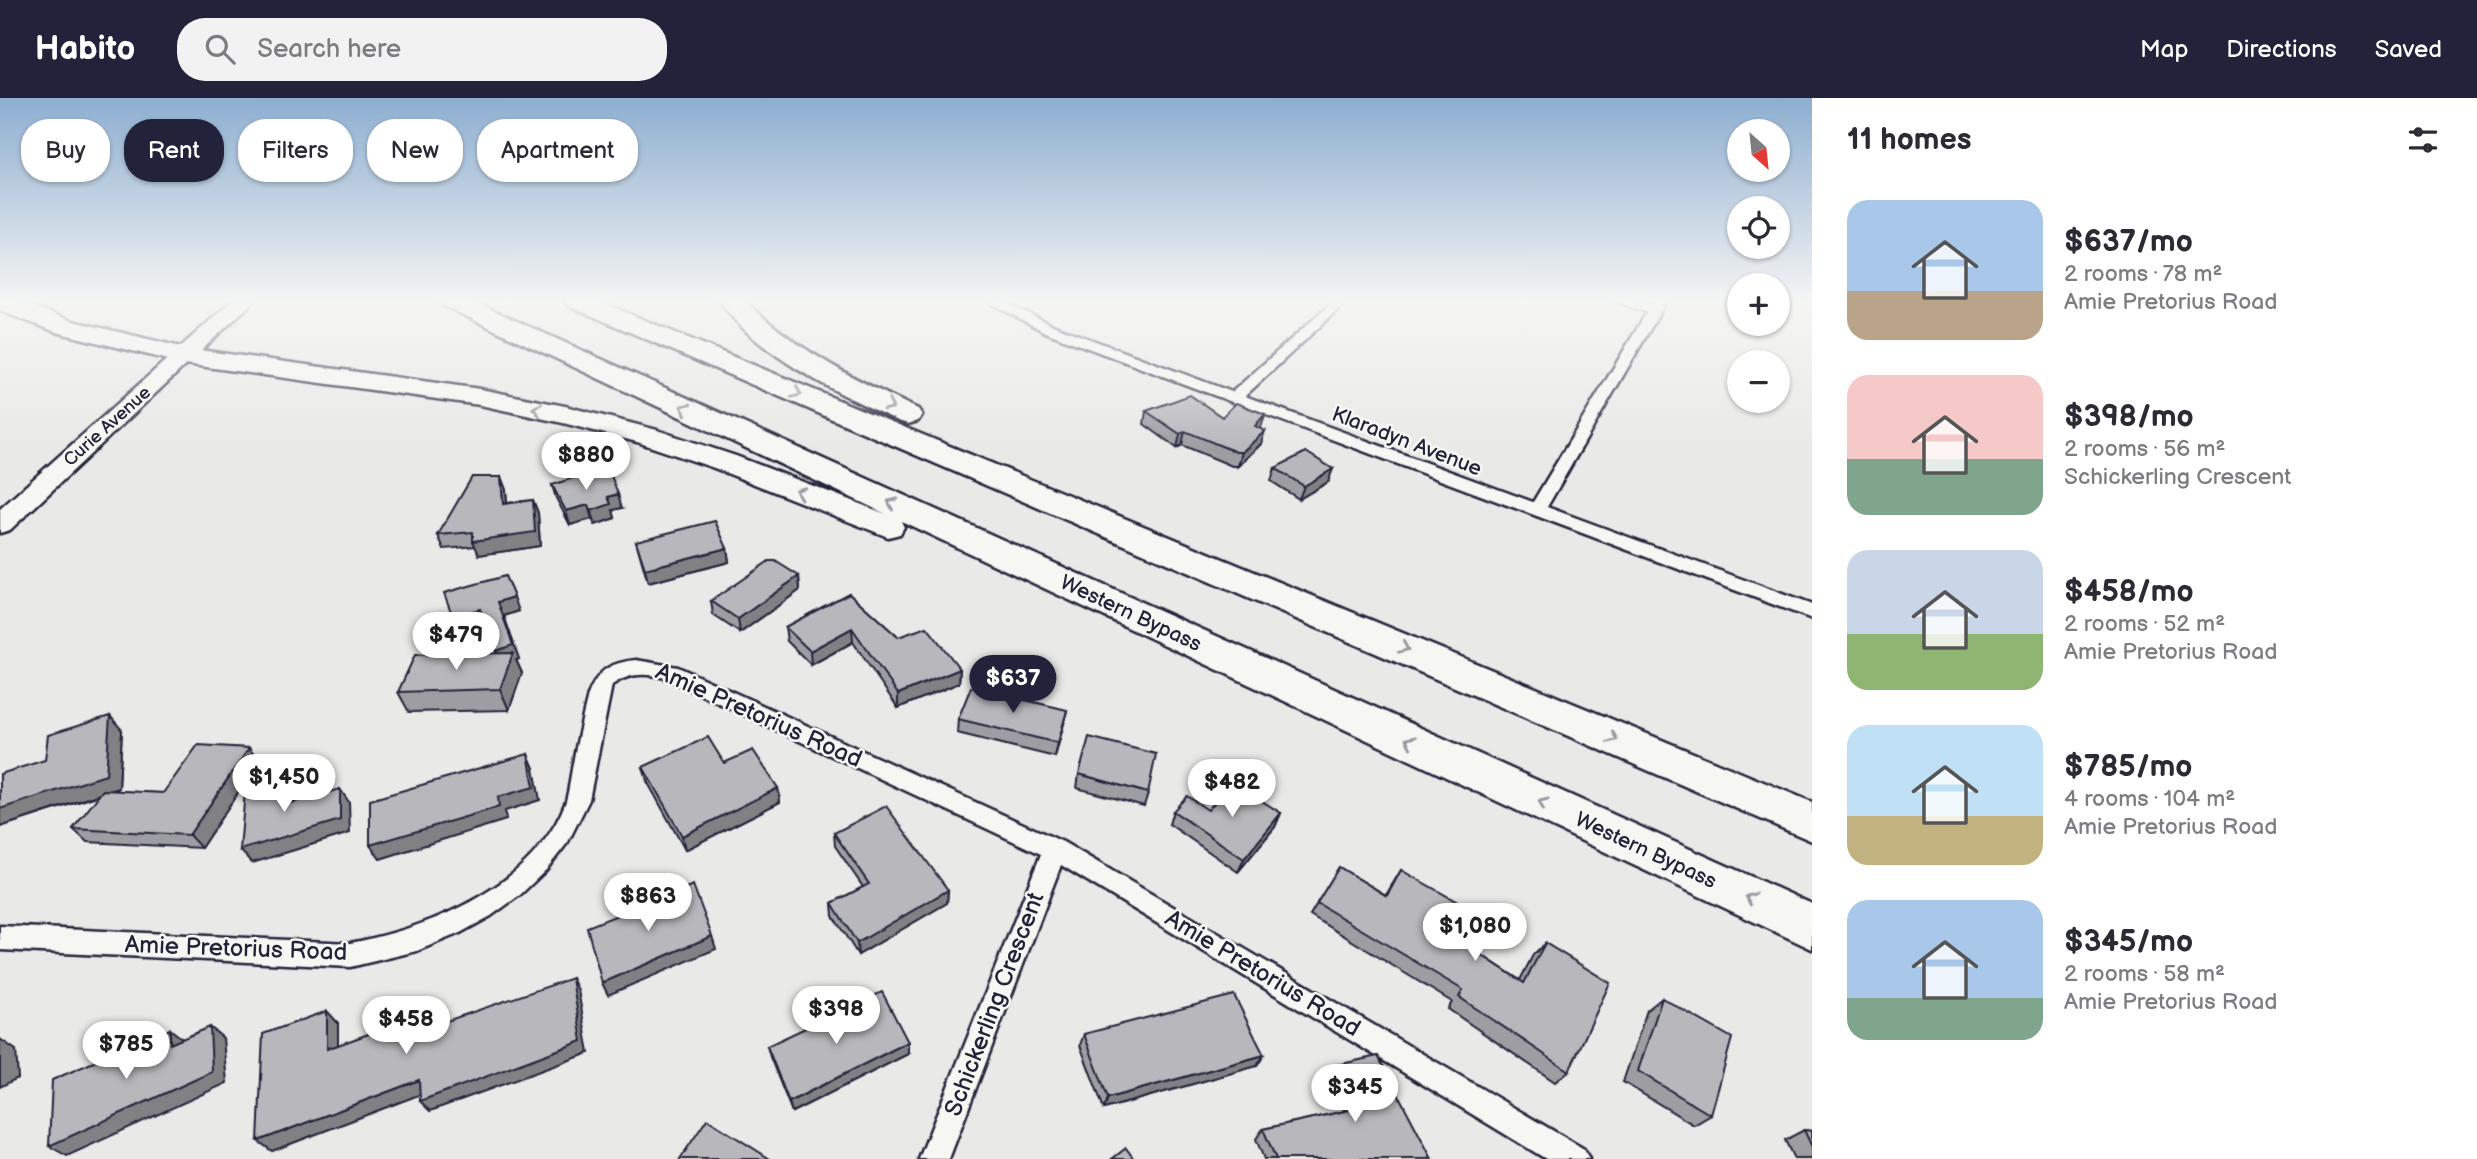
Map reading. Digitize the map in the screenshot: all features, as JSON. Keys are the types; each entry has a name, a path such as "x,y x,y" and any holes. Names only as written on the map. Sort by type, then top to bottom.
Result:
{"highway":[{"path":"158,350 480,397 647,436 725,461 1023,581 1184,638"},
{"name":"Western Bypass","path":"558,350 1812,927"},
{"path":"694,350 1812,822"},
{"path":"792,350 827,374 1341,622"}],"main road":[{"name":"Curie Avenue","path":"0,524 180,350"},
{"name":"Curie Avenue","path":"0,499 182,350"}],"street":[{"name":"Klaradyn Avenue","path":"1107,350 1812,612"},
{"path":"1234,398 1287,350"},
{"path":"1536,511 1632,350"},
{"name":"Amie Pretorius Road","path":"0,938 350,955 382,950 456,923 491,902 542,858 576,804 598,695 604,680 619,671 637,666 671,672 1055,849 1546,1151 1574,1159"},
{"name":"Schickerling Crescent","path":"934,1159 1055,849"}],"building":[{"path":"1190,395 1222,417 1236,403 1265,414 1255,426 1265,431 1242,452 1236,452 1185,431 1180,434 1146,411"},
{"path":"1306,452 1333,469 1304,486 1275,468"},
{"path":"591,472 595,478 610,473 618,494 608,497 611,504 591,511 588,505 566,511 552,485"},
{"path":"472,477 501,477 503,504 533,500 535,532 473,541 473,532 438,535"},
{"path":"715,521 727,548 645,569 636,541"},
{"path":"769,561 775,561 799,576 738,619 711,601"},
{"path":"505,576 514,597 498,602 513,645 496,651 480,609 453,617 444,593"},
{"path":"849,593 898,637 927,627 960,669 898,694 852,628 810,651 785,627"},
{"path":"513,653 500,689 398,692 415,655"},
{"path":"971,687 1067,710 1058,743 958,719"},
{"path":"110,716 106,775 0,809 0,774 45,760 48,735"},
{"path":"708,737 724,763 753,750 778,788 682,836 643,767"},
{"path":"1089,737 1156,754 1148,793 1079,774"},
{"path":"198,745 249,748 189,835 73,829 103,790 163,793"},
{"path":"528,754 534,787 498,797 499,807 370,845 370,800"},
{"path":"284,780 283,805 340,789 340,820 240,850 245,791"},
{"path":"1232,782 1281,813 1244,859 1173,811 1187,796 1208,810"},
{"path":"886,806 948,890 857,943 832,903 869,884 834,833"},
{"path":"1339,867 1387,896 1401,870 1468,908 1454,937 1524,983 1545,943 1610,983 1569,1071 1459,997 1463,990 1317,903"},
{"path":"693,885 712,936 602,983 587,927"},
{"path":"572,978 582,1041 420,1101 419,1080 258,1141 263,1034 327,1011 327,1049 396,1024 397,1038"},
{"path":"882,992 908,1042 789,1102 767,1046"},
{"path":"1234,995 1264,1055 1108,1098 1084,1034"},
{"path":"1662,998 1732,1038 1711,1115 1638,1071"},
{"path":"210,1027 212,1072 49,1146 52,1080 170,1029 170,1044"},
{"path":"1378,1056 1432,1159 1276,1159 1263,1129 1358,1108 1337,1065"},
{"path":"707,1119 770,1159 680,1159"},
{"path":"1804,1130 1812,1131 1812,1147"},
{"path":"1126,1148 1134,1159 1112,1159"}]}
